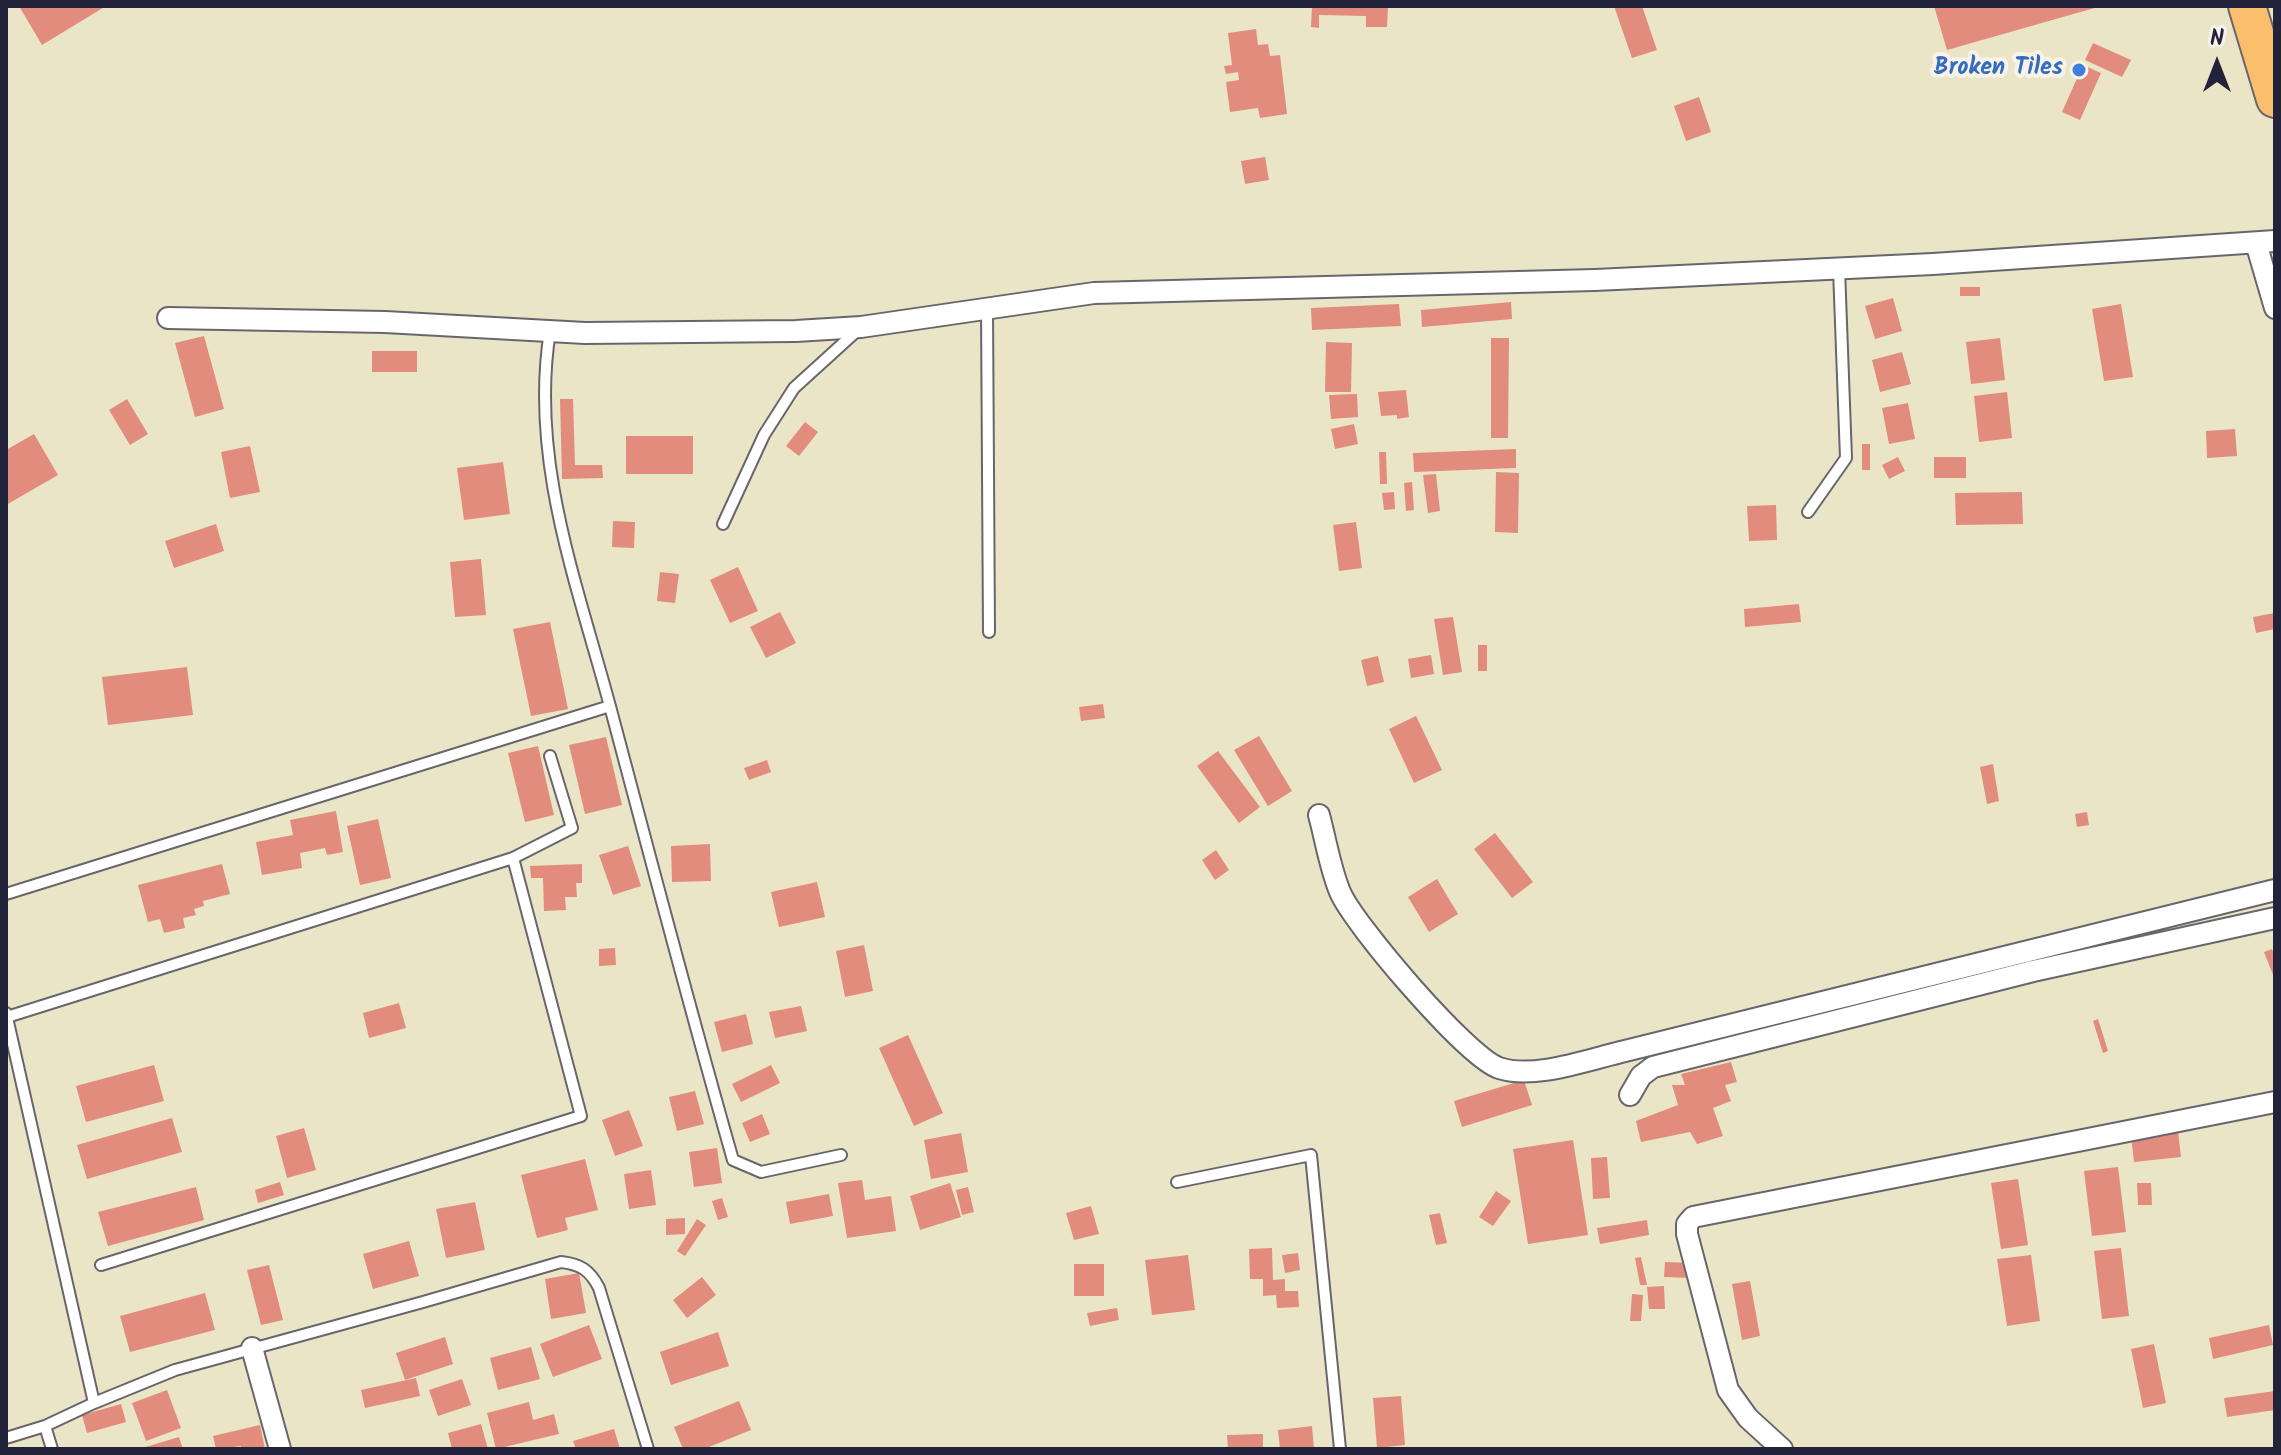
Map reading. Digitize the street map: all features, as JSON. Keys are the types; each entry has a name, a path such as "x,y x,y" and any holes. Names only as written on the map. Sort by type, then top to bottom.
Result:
{"highway":[{"path":"2247,6 2275,99"}],"street":[{"path":"168,318 385,322 550,331 718,333 861,327 1094,293 1595,280 1839,269 2266,242 2275,308"},
{"path":"1319,815 1335,877 1351,911 1443,1023 1483,1060 1518,1072 1536,1072 1625,1051 2275,890"},
{"path":"1630,1095 1641,1076 1653,1067 2033,971 2275,918"},
{"path":"1782,1449 1748,1418 1728,1390 1687,1234 1687,1224 1693,1217 2275,1102"},
{"path":"252,1348 280,1449"}],"lane":[{"path":"1808,512 1846,458 1839,269"},
{"path":"987,309 989,632"},
{"path":"723,524 764,435 794,388 861,327"},
{"path":"550,331 545,365 551,484 591,644 733,1160 761,1172 841,1155"},
{"path":"6,894 610,706"},
{"path":"94,1403 7,1014 229,949 513,858 572,828 550,756"},
{"path":"101,1265 581,1116 513,858"},
{"path":"1177,1182 1311,1155 1340,1449"},
{"path":"6,1438 45,1426 175,1370 423,1302 551,1263 579,1264 593,1275 648,1449"},
{"path":"45,1426 52,1449"}],"building":[{"path":"19,6 106,6 42,45"},
{"path":"1312,6 1388,6 1387,27 1366,27 1366,16 1319,15 1319,28 1311,27"},
{"path":"1614,6 1642,6 1657,50 1632,58"},
{"path":"1934,6 2098,6 2098,7 1947,50"},
{"path":"1256,29 1258,45 1268,44 1270,56 1280,55 1287,114 1260,118 1258,108 1230,112 1226,82 1239,80 1238,72 1226,74 1224,66 1232,65 1228,33"},
{"path":"2093,43 2131,60 2122,77 2085,60"},
{"path":"2083,65 2101,73 2080,120 2062,112"},
{"path":"1699,97 1711,132 1686,141 1674,106"},
{"path":"1265,157 1269,180 1245,184 1241,161"},
{"path":"1960,287 1980,287 1980,296 1960,296"},
{"path":"1893,298 1902,331 1875,339 1865,306"},
{"path":"1511,302 1512,319 1422,327 1421,310"},
{"path":"1399,304 1401,326 1312,330 1311,308"},
{"path":"2121,304 2133,377 2104,381 2092,309"},
{"path":"204,336 224,409 195,417 175,343"},
{"path":"1491,338 1509,338 1508,438 1491,438"},
{"path":"2000,338 2005,380 1971,384 1966,342"},
{"path":"1326,342 1352,343 1351,392 1325,392"},
{"path":"372,351 417,351 417,372 372,372"},
{"path":"1902,352 1911,384 1880,392 1872,360"},
{"path":"1406,390 1409,417 1397,419 1397,415 1381,416 1378,392"},
{"path":"2007,392 2012,438 1979,442 1974,396"},
{"path":"1357,394 1358,417 1331,419 1329,395"},
{"path":"127,399 148,434 130,445 109,410"},
{"path":"560,399 573,399 575,465 602,465 603,478 562,479"},
{"path":"1908,403 1915,439 1889,444 1882,408"},
{"path":"805,422 818,432 799,456 786,446"},
{"path":"1354,424 1358,444 1335,449 1331,429"},
{"path":"2235,429 2237,456 2207,458 2206,431"},
{"path":"34,434 58,475 6,505 6,450"},
{"path":"626,436 693,436 693,474 626,474"},
{"path":"1862,444 1870,444 1870,470 1862,470"},
{"path":"250,446 260,492 230,498 221,452"},
{"path":"1516,449 1516,468 1414,472 1413,453"},
{"path":"1379,452 1386,452 1387,484 1380,484"},
{"path":"1898,457 1905,471 1889,479 1882,465"},
{"path":"1934,457 1966,457 1966,478 1934,478"},
{"path":"503,462 510,514 464,520 457,468"},
{"path":"1496,472 1519,473 1518,533 1495,532"},
{"path":"1436,474 1440,511 1428,513 1423,475"},
{"path":"1412,482 1414,510 1406,511 1404,483"},
{"path":"1394,492 1395,509 1384,510 1382,493"},
{"path":"2022,492 2023,524 1956,525 1955,493"},
{"path":"1776,505 1777,540 1749,541 1747,506"},
{"path":"613,521 635,522 634,548 612,547"},
{"path":"1356,522 1362,568 1339,571 1333,525"},
{"path":"216,524 224,551 174,568 165,541"},
{"path":"481,559 486,615 455,617 450,562"},
{"path":"738,567 758,611 730,623 710,580"},
{"path":"660,572 679,574 675,603 657,601"},
{"path":"1799,604 1801,622 1745,627 1744,609"},
{"path":"780,612 796,643 766,658 750,627"},
{"path":"2275,613 2275,629 2256,633 2253,617"},
{"path":"1453,617 1462,672 1443,675 1434,619"},
{"path":"550,622 568,709 531,716 513,629"},
{"path":"1478,645 1487,645 1487,671 1478,671"},
{"path":"1431,655 1434,674 1411,678 1408,659"},
{"path":"1378,656 1384,682 1367,686 1361,660"},
{"path":"187,667 193,715 108,725 102,677"},
{"path":"1103,704 1105,718 1081,721 1079,707"},
{"path":"1416,716 1442,770 1414,783 1389,729"},
{"path":"1259,736 1292,791 1268,806 1234,750"},
{"path":"606,737 622,805 585,814 569,745"},
{"path":"538,746 554,815 525,822 508,753"},
{"path":"1218,751 1260,807 1239,823 1197,766"},
{"path":"767,760 771,772 749,780 744,768"},
{"path":"1993,764 1999,801 1987,804 1980,767"},
{"path":"336,811 343,852 327,855 325,848 300,853 302,868 262,875 256,842 293,835 290,820"},
{"path":"2087,812 2089,825 2077,827 2075,814"},
{"path":"378,819 391,878 360,885 347,826"},
{"path":"1495,833 1533,882 1512,898 1474,849"},
{"path":"710,844 711,881 672,882 671,846"},
{"path":"628,846 641,886 613,895 599,855"},
{"path":"1216,850 1229,870 1215,880 1202,860"},
{"path":"222,864 230,894 203,901 204,906 194,909 196,915 183,918 185,928 164,933 160,919 148,922 138,885"},
{"path":"582,864 582,883 576,883 577,897 565,897 566,910 544,911 543,878 531,878 530,866"},
{"path":"1437,879 1458,914 1429,932 1408,897"},
{"path":"817,882 825,917 779,927 771,892"},
{"path":"864,945 873,991 845,997 836,951"},
{"path":"615,948 616,965 599,966 599,949"},
{"path":"2272,949 2275,957 2275,980 2264,952"},
{"path":"399,1003 406,1028 369,1038 363,1013"},
{"path":"801,1006 807,1031 775,1038 769,1012"},
{"path":"746,1014 753,1044 722,1052 714,1022"},
{"path":"2098,1019 2108,1051 2103,1053 2093,1021"},
{"path":"908,1035 943,1113 914,1126 879,1048"},
{"path":"1731,1062 1737,1082 1725,1085 1731,1101 1713,1108 1723,1136 1697,1144 1690,1132 1641,1142 1636,1121 1678,1105 1672,1085 1685,1085 1681,1074"},
{"path":"154,1065 164,1101 86,1122 76,1086"},
{"path":"771,1065 780,1083 741,1102 732,1084"},
{"path":"1524,1080 1532,1105 1462,1127 1454,1101"},
{"path":"695,1091 704,1124 677,1131 669,1097"},
{"path":"629,1110 643,1146 615,1156 602,1120"},
{"path":"762,1114 770,1134 750,1142 742,1123"},
{"path":"172,1118 182,1152 87,1179 77,1145"},
{"path":"304,1128 316,1170 287,1178 276,1136"},
{"path":"2178,1131 2181,1157 2134,1162 2131,1136"},
{"path":"961,1133 968,1172 931,1179 924,1140"},
{"path":"1573,1140 1588,1235 1528,1244 1513,1149"},
{"path":"717,1148 722,1183 694,1187 689,1152"},
{"path":"1607,1157 1610,1198 1593,1199 1591,1158"},
{"path":"585,1159 598,1210 565,1218 568,1230 537,1238 521,1175"},
{"path":"2118,1167 2126,1232 2092,1236 2084,1171"},
{"path":"651,1170 656,1205 629,1209 624,1174"},
{"path":"2018,1179 2028,1245 2001,1249 1991,1183"},
{"path":"862,1180 865,1200 891,1196 896,1231 847,1238 838,1183"},
{"path":"280,1182 284,1195 258,1203 255,1190"},
{"path":"950,1183 961,1217 920,1230 910,1196"},
{"path":"2137,1183 2151,1183 2152,1205 2138,1205"},
{"path":"196,1187 204,1220 108,1246 98,1212"},
{"path":"968,1187 974,1212 962,1215 956,1190"},
{"path":"1496,1191 1511,1201 1493,1226 1479,1217"},
{"path":"829,1194 833,1216 790,1224 786,1202"},
{"path":"722,1198 728,1217 718,1220 712,1201"},
{"path":"475,1202 485,1250 446,1258 436,1209"},
{"path":"1091,1206 1099,1234 1074,1240 1066,1213"},
{"path":"1440,1213 1447,1243 1436,1245 1429,1215"},
{"path":"685,1218 685,1234 666,1235 666,1219"},
{"path":"697,1219 706,1225 685,1256 677,1251"},
{"path":"1647,1220 1649,1235 1600,1244 1597,1228"},
{"path":"409,1241 419,1276 373,1289 363,1254"},
{"path":"1272,1248 1273,1280 1285,1279 1285,1291 1298,1291 1299,1307 1277,1308 1276,1295 1263,1296 1263,1279 1250,1279 1249,1249"},
{"path":"2121,1248 2129,1316 2102,1319 2094,1251"},
{"path":"1298,1253 1300,1270 1285,1273 1282,1255"},
{"path":"1188,1255 1195,1310 1152,1315 1145,1260"},
{"path":"2031,1255 2040,1321 2007,1326 1997,1259"},
{"path":"1641,1257 1647,1285 1640,1285 1635,1258"},
{"path":"1665,1262 1694,1263 1693,1278 1664,1277"},
{"path":"1074,1264 1104,1264 1104,1296 1074,1296"},
{"path":"269,1265 283,1320 261,1325 247,1270"},
{"path":"579,1273 586,1313 551,1319 545,1279"},
{"path":"702,1277 716,1295 687,1318 673,1300"},
{"path":"1750,1281 1760,1336 1742,1340 1732,1284"},
{"path":"1664,1286 1665,1309 1649,1309 1647,1287"},
{"path":"205,1293 215,1330 130,1352 120,1316"},
{"path":"1632,1294 1643,1295 1641,1321 1630,1321"},
{"path":"1117,1308 1119,1320 1090,1326 1087,1313"},
{"path":"589,1325 602,1359 553,1377 540,1344"},
{"path":"2269,1325 2273,1345 2213,1359 2209,1338"},
{"path":"718,1332 729,1366 671,1385 660,1352"},
{"path":"445,1337 453,1364 405,1380 396,1353"},
{"path":"2154,1344 2166,1403 2143,1408 2131,1349"},
{"path":"531,1347 540,1379 498,1390 490,1358"},
{"path":"416,1378 420,1396 365,1408 361,1390"},
{"path":"462,1379 471,1405 438,1416 429,1390"},
{"path":"167,1390 181,1428 146,1441 132,1403"},
{"path":"2275,1391 2275,1410 2227,1417 2224,1398"},
{"path":"1401,1396 1405,1445 1377,1448 1373,1398"},
{"path":"739,1401 751,1430 704,1449 683,1449 674,1427"},
{"path":"529,1402 533,1420 554,1414 559,1434 496,1449 487,1413"},
{"path":"121,1404 126,1422 87,1433 82,1415"},
{"path":"481,1424 488,1449 452,1449 448,1433"},
{"path":"260,1425 265,1449 241,1449 241,1446 216,1449 213,1436"},
{"path":"1312,1426 1314,1449 1280,1449 1278,1430"},
{"path":"614,1429 620,1449 576,1449 573,1441"},
{"path":"1263,1434 1263,1449 1228,1449 1227,1435"},
{"path":"179,1437 183,1449 142,1448"}],"place":[{"name":"Broken Tiles","path":"2079,70"}]}
